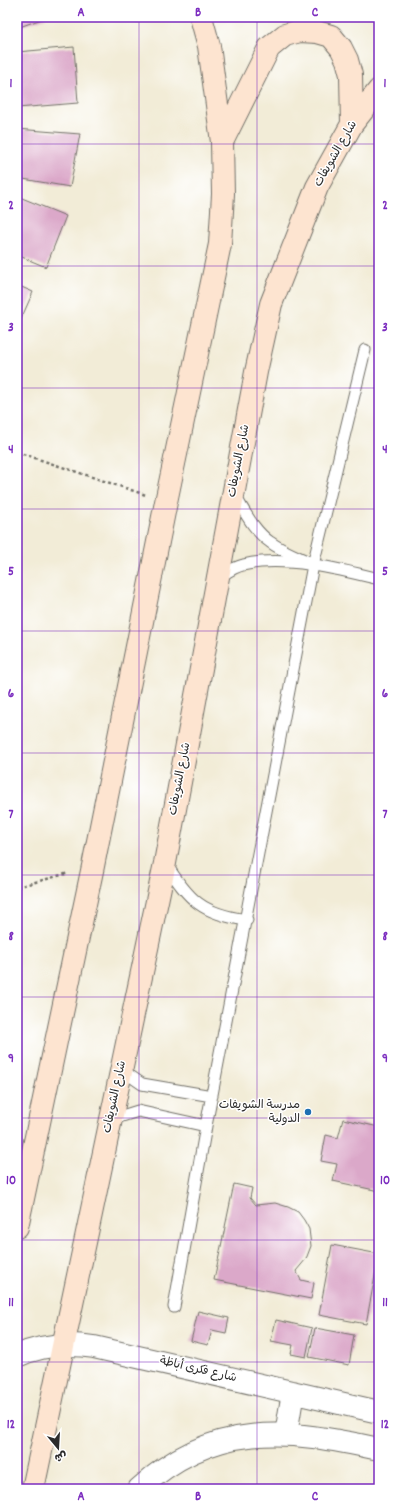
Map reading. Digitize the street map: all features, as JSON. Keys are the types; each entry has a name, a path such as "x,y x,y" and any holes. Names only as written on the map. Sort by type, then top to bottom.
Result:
{"main road":[{"path":"17,1227 93,866 166,502 220,244 223,194 222,142 208,46 201,17"},
{"path":"222,142 269,48 285,35 300,30 317,32 331,36 341,48 347,60 350,75 352,124"},
{"name":"شارع الشويفات","path":"33,1489 165,863 233,493 256,372 271,304 317,187 352,124 379,90"}],"street":[{"name":"شارع فكرى أباظة","path":"17,1356 42,1348 63,1345 94,1347 379,1412"},
{"path":"286,1434 293,1392"},
{"path":"139,1489 165,1468 183,1457 222,1441 243,1436 286,1434 331,1439 379,1449"}],"lane":[{"path":"174,1306 206,1126 313,564 365,350"},
{"path":"233,493 246,515 262,535 282,549 313,564"},
{"path":"218,578 232,569 242,565 268,562 313,564 379,579"},
{"path":"165,863 182,888 203,907 228,918 246,920"},
{"path":"122,1065 129,1075 142,1084 212,1096"},
{"path":"110,1122 138,1111 206,1126"}],"path":[{"path":"17,452 166,502"},
{"path":"17,887 93,866"}],"building":[{"path":"17,17 47,17 17,28"},
{"path":"74,47 78,103 17,108 17,52"},
{"path":"17,129 80,134 70,187 17,178"},
{"path":"17,196 66,216 46,267 17,255"},
{"path":"17,285 33,292 17,328"},
{"path":"343,1119 379,1127 379,1191 333,1181 337,1164 321,1161 326,1135 338,1138"},
{"path":"234,1184 252,1188 250,1198 256,1205 275,1203 288,1207 298,1212 304,1220 309,1229 311,1246 306,1259 296,1271 301,1280 314,1283 311,1299 214,1280"},
{"path":"332,1245 379,1254 366,1324 319,1315"},
{"path":"198,1311 229,1318 226,1333 212,1330 208,1345 191,1341"},
{"path":"276,1320 312,1328 306,1357 291,1354 293,1345 271,1341"},
{"path":"315,1328 354,1335 349,1365 309,1357"}],"place":[{"name":"مدرسة الشويفات الدولية","path":"308,1112"}]}
